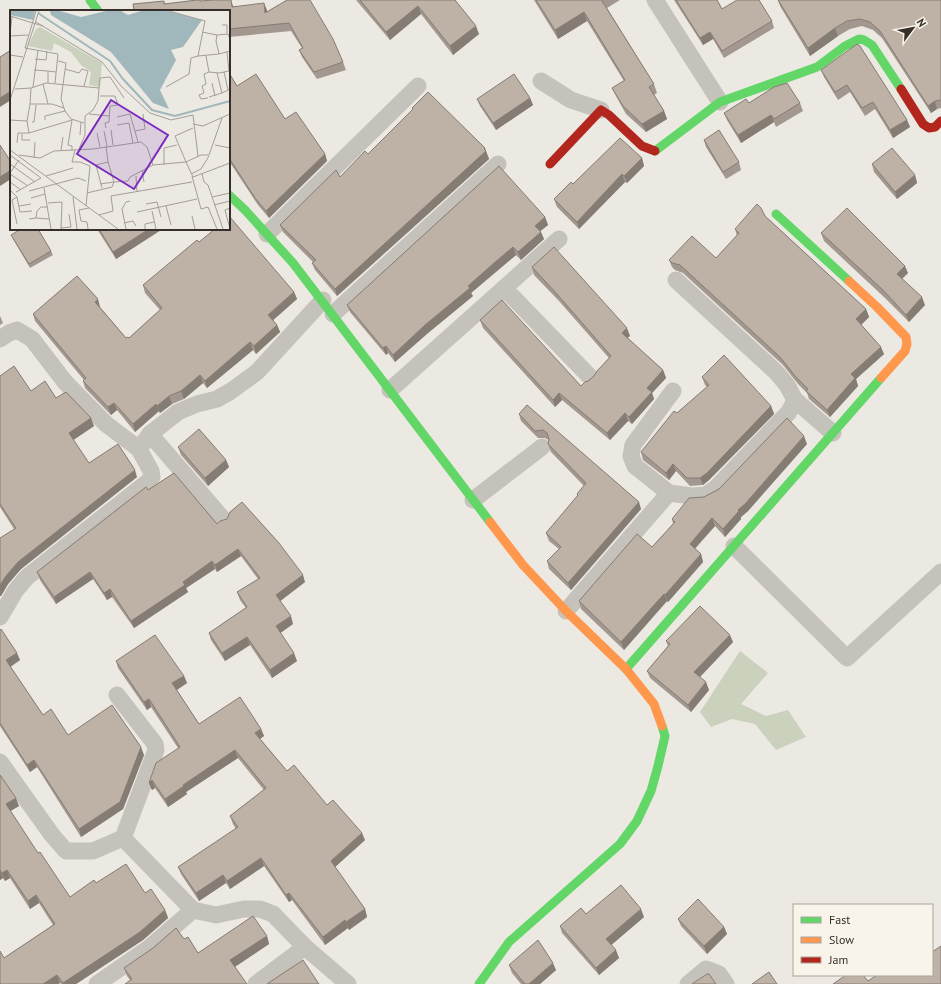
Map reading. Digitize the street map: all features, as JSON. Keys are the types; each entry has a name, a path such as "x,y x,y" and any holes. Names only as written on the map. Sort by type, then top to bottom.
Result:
{"street":[{"path":"90,0 97,10"},
{"path":"655,0 720,102"},
{"path":"541,81 571,100 601,110 609,115 642,146 656,151 720,102 817,67 830,59 852,41 859,39 866,40 872,45 923,124 929,128 935,127 941,121"},
{"path":"267,234 418,86"},
{"path":"550,164 601,110"},
{"path":"333,314 498,164"},
{"path":"230,196 293,262 523,565 566,611 626,669 654,704 665,736 651,791 637,820 620,844 509,942 479,984"},
{"path":"626,669 905,351 907,344 906,337 877,307 776,214"},
{"path":"390,390 559,239"},
{"path":"676,280 776,372 787,385 795,400 833,433"},
{"path":"504,288 590,377"},
{"path":"139,449 150,434 178,412 197,404 217,399 231,391 257,372 323,300"},
{"path":"0,339 17,330 32,339 65,382 106,424 139,449 151,471 152,476 149,481 27,577 16,590 0,617"},
{"path":"673,391 633,445 631,456 635,466 669,493 692,496 706,495 716,488 789,412 795,400"},
{"path":"150,434 223,519"},
{"path":"473,500 542,447"},
{"path":"566,611 669,493"},
{"path":"734,546 847,658 941,572"},
{"path":"0,762 52,835 66,851 93,851 123,838 156,750 155,744 117,695"},
{"path":"123,838 193,910 216,915 244,909 260,909 273,914 305,947 348,984"},
{"path":"97,984 149,948 193,910"},
{"path":"256,984 305,947"},
{"path":"688,984 701,975 706,969 719,974 726,984"}],"green space":[{"path":"740,651 768,673 741,704 766,716 788,710 806,737 776,750 755,724 732,719 711,727 700,712"}],"building":[{"path":"197,0 231,0 232,7 264,3 265,13 287,0 310,0 333,39 343,62 314,72 299,50 303,48 289,23 230,29 230,10 134,10 133,4 164,1 164,4"},
{"path":"360,0 455,0 476,26 450,46 418,6 386,32"},
{"path":"536,0 603,0 602,1 654,84 649,87 664,111 642,124 623,106 612,88 625,80 584,12 555,30"},
{"path":"676,0 717,0 722,9 737,0 759,0 772,21 722,51 710,32 700,38"},
{"path":"778,0 941,0 941,100 935,101 928,106 880,31 870,22 860,19 847,21 808,48"},
{"path":"857,44 860,46 907,120 890,130 873,102 862,108 847,85 835,92 821,70"},
{"path":"10,51 10,92 0,98 0,57"},
{"path":"256,74 285,119 296,112 325,154 266,211 255,198 230,160 230,75 237,86"},
{"path":"514,74 530,98 493,123 477,99"},
{"path":"787,83 800,103 774,119 771,115 738,135 724,113 746,99 749,103 774,87"},
{"path":"428,92 485,148 484,149 486,151 335,289 312,263 316,260 280,225 336,170 340,177 365,151 368,154"},
{"path":"719,130 739,162 723,172 704,140"},
{"path":"620,138 642,158 624,176 622,174 577,222 554,199 571,182 573,184"},
{"path":"0,145 10,160 10,171 0,177"},
{"path":"892,148 915,175 895,192 872,164"},
{"path":"499,166 545,217 535,226 541,232 518,252 513,247 468,286 470,288 425,325 393,355 386,346 383,348 347,305"},
{"path":"757,204 765,216 866,309 856,319 881,347 851,374 855,378 827,410 806,391 808,389 795,376 780,357 680,265 672,263 669,260 692,236 716,258 739,233 735,229"},
{"path":"847,208 905,266 897,274 922,297 906,315 883,290 821,233"},
{"path":"230,217 294,292 268,315 277,325 254,346 250,342 205,381 200,375 181,391 169,396 157,406 156,404 133,424 114,403 108,407 83,381 86,378 33,314 77,276 98,299 95,302 126,338 129,338 162,308 143,285 197,240 199,242 214,230 230,230"},
{"path":"19,230 39,230 51,251 29,264 11,235"},
{"path":"100,230 147,230 113,252"},
{"path":"554,247 627,328 622,333 663,370 647,388 652,392 629,417 625,413 607,433 559,393 553,400 480,320 502,300 581,386 594,376 611,356 532,267"},
{"path":"724,355 771,406 707,473 700,478 687,478 673,464 666,473 641,452 674,411 677,413 709,385 702,377"},
{"path":"14,366 31,391 45,381 56,398 66,392 91,418 69,433 89,463 118,444 135,470 18,562 0,585 0,538 16,528 0,504 0,376"},
{"path":"527,405 639,502 568,583 547,561 561,547 546,533 578,495 577,494 586,483 548,444 549,439 547,433 543,430 535,431 519,414"},
{"path":"787,418 804,436 723,529 712,518 690,544 701,554 621,642 579,601 637,534 652,547 675,522 672,519 689,498 704,497 719,489"},
{"path":"199,429 226,460 205,478 178,447"},
{"path":"174,473 217,524 220,521 227,519 230,512 242,502 279,543 303,575 276,595 291,616 276,626 294,653 270,670 247,637 222,653 209,633 247,607 237,592 260,578 238,549 215,565 212,561 183,582 185,585 131,621 110,589 104,593 90,572 54,597 37,572 146,487 148,490"},
{"path":"700,606 730,635 694,672 706,682 688,705 647,671 670,644 666,641"},
{"path":"1,629 17,653 6,660 43,715 51,709 68,735 112,705 141,747 120,802 79,829 34,760 27,765 0,723"},
{"path":"155,635 184,676 172,683 199,724 240,697 261,729 255,733 287,771 294,765 327,805 333,800 362,833 331,861 365,909 346,922 345,920 323,937 289,893 286,895 261,858 227,881 223,875 196,893 178,867 238,827 230,816 266,788 235,750 165,799 152,780 149,783 156,763 180,747 149,699 144,702 116,661"},
{"path":"0,775 16,798 6,804 38,853 40,852 70,897 94,880 96,883 126,864 145,893 151,889 165,910 140,932 63,983 57,975 43,984 0,984 0,951 4,958 55,924 36,895 28,901 7,870 2,873 0,870"},
{"path":"621,885 641,909 606,939 616,950 596,968 560,926 581,908 586,914"},
{"path":"698,899 724,927 704,946 678,919"},
{"path":"253,916 267,936 230,960 247,984 125,984 132,979 124,968 153,948 176,928 184,939 188,937 198,953"},
{"path":"538,940 553,963 529,984 525,984 509,965"},
{"path":"941,946 941,984 833,984 845,976 864,976 868,981 876,976 933,976 933,951"},
{"path":"303,960 319,984 267,984"},
{"path":"769,972 777,984 752,984"},
{"path":"709,974 716,984 692,984"}],"traffic: fast":[{"path":"90,0 97,10"},
{"path":"655,151 720,102 817,67 845,46 859,39 872,45 901,89"},
{"path":"230,196 245,210 293,263 490,522"},
{"path":"776,214 849,281"},
{"path":"626,669 881,378"},
{"path":"479,984 509,942 620,844 637,821 651,791 658,766 665,736 662,726"}],"traffic: slow":[{"path":"849,281 906,337 907,344 905,351 881,378"},
{"path":"490,522 523,565 566,611 626,669 654,704 662,726"}],"traffic: jam":[{"path":"901,89 923,124 929,128 935,127 941,121"},
{"path":"550,164 601,110 609,115 642,146 655,151"}]}
